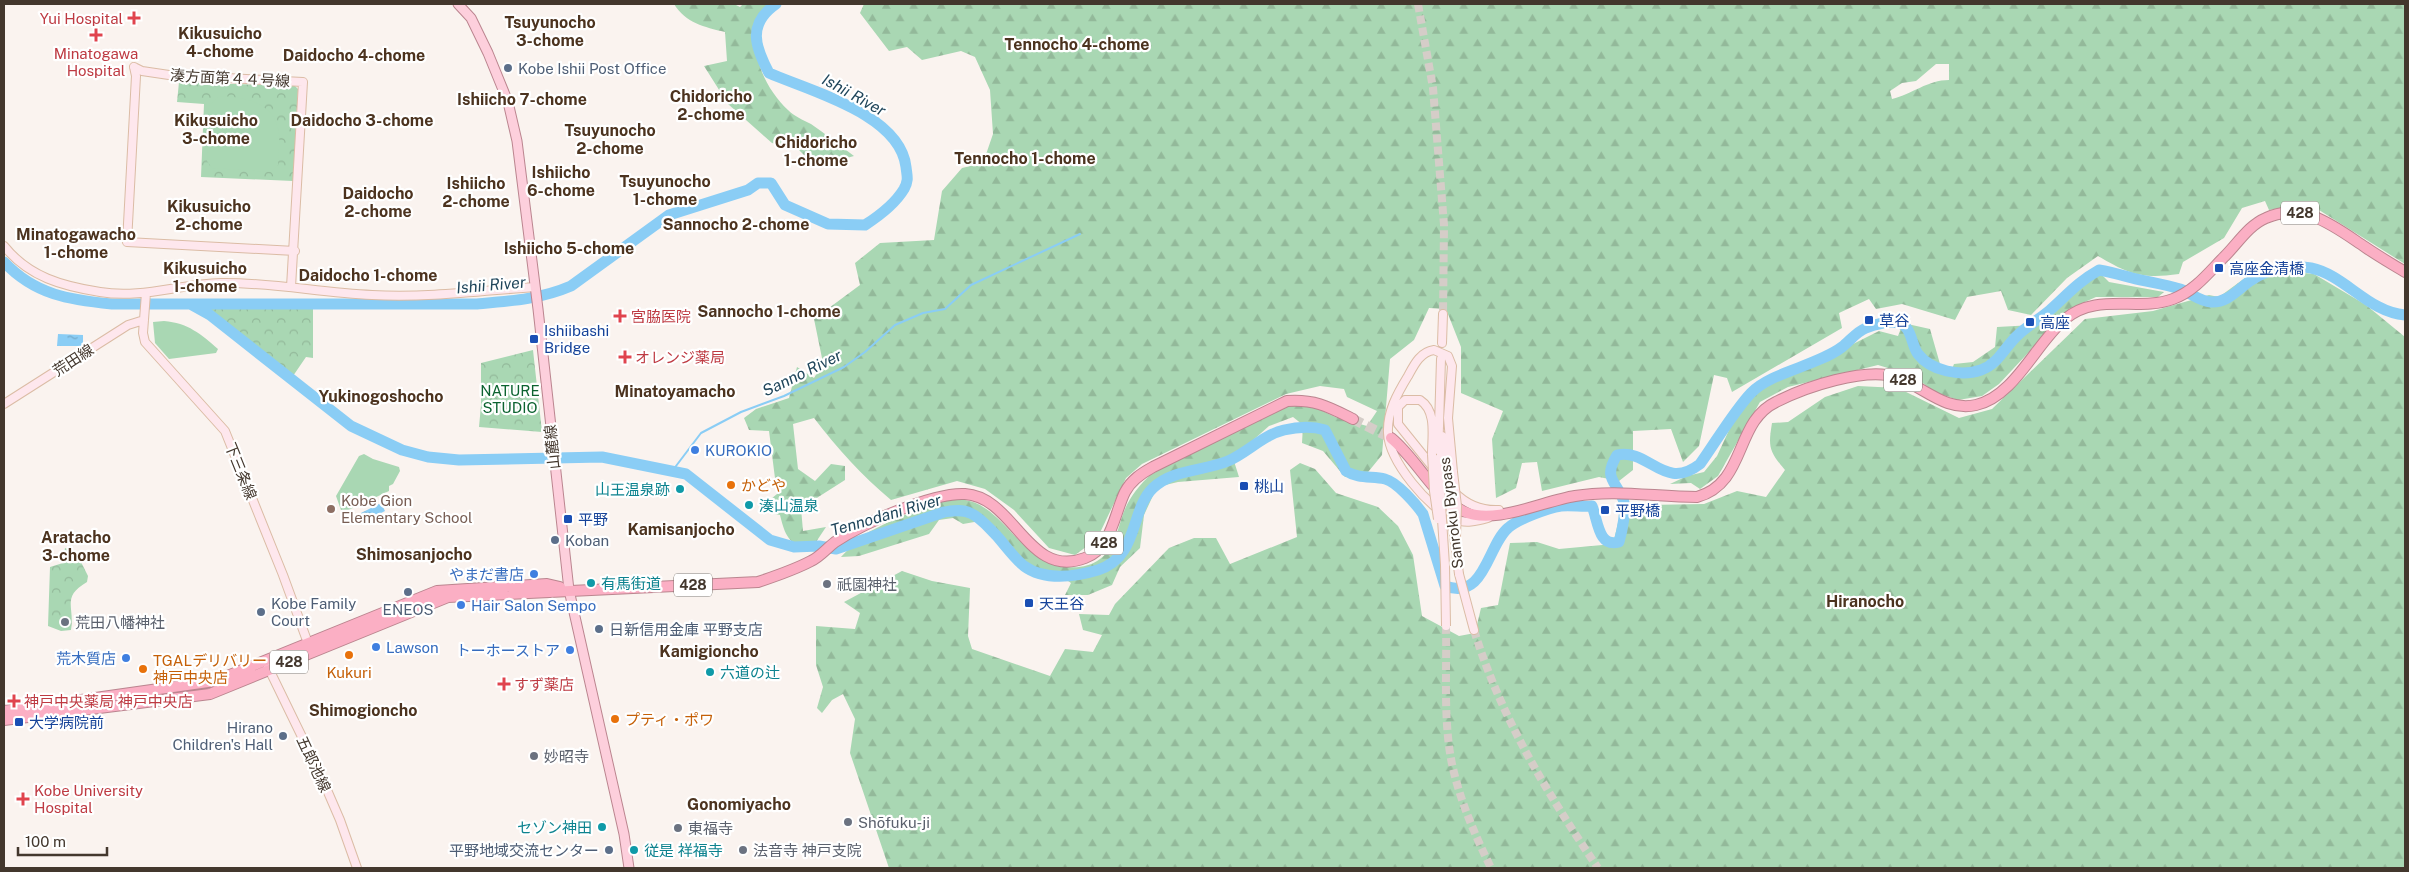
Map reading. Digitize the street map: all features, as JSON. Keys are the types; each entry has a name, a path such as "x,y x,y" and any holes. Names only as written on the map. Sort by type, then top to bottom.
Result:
{"highway":[{"name":"428","path":"1391,438 1410,456 1445,497 1462,510 1476,515 1502,514 1584,495 1630,494 1697,498 1708,494 1722,484 1758,415 1767,407 1790,396 1835,381 1869,373 1896,377 1947,403 1968,406 1986,402 2004,389 2058,325 2075,312 2107,303 2163,302 2184,294 2199,283 2256,224 2274,215 2291,213 2321,219 2405,272"},
{"name":"428","path":"4,720 210,694 268,665 436,591 546,584 569,590 758,582 782,575 813,561 832,544 912,505 940,495 969,494 989,503 1003,513 1036,550 1059,561 1076,561 1094,554 1102,546 1111,529 1125,491 1142,473 1153,467 1288,401 1306,399 1323,404 1353,419"},
{"name":"428","path":"4,711 215,681 268,665"}],"main road":[{"name":"山麓線","path":"458,4 471,18 479,32 508,102 517,141 538,305 553,461 569,590 622,825 628,868"}],"street":[{"name":"湊方面第４４号線","path":"291,287 295,252 302,82 169,76 142,71 134,67 136,76 127,242 295,252"},
{"path":"4,246 25,268 59,284 102,293 146,296 220,283 291,287 372,295 535,291"},
{"name":"下三条線","path":"146,296 145,342 225,432 283,575 310,648"},
{"path":"1442,344 1443,314"},
{"name":"荒田線","path":"4,404 128,325 144,320"},
{"path":"1456,559 1458,516 1448,418 1452,366 1448,356 1434,350 1419,357 1395,398 1388,427 1392,453 1399,467 1439,510 1454,519 1477,521 1502,514"},
{"name":"Sanroku Bypass","path":"1441,359 1440,394 1432,457 1436,509 1444,546 1446,626"},
{"name":"Sanroku Bypass","path":"1440,394 1445,465 1456,559 1474,630"},
{"path":"1432,457 1431,413 1420,400 1405,400 1398,407 1398,424 1432,457 1454,493 1478,508 1500,510 1562,499"},
{"name":"五郎池線","path":"268,665 321,776 357,868"}],"green space":[{"path":"674,4 734,4 740,7 743,4 775,4 764,15 758,28 756,43 762,72 769,86 790,112 817,128 854,156 836,161 810,161 799,150 772,143 728,104 704,66 727,61 725,32 690,20"},
{"path":"864,4 2405,4 2405,264 2319,210 2296,205 2269,210 2265,201 2242,208 2224,238 2183,262 2179,274 2146,276 2137,274 2119,268 2098,256 2067,278 2031,315 2008,310 2001,291 1967,297 1955,320 1902,304 1876,309 1869,299 1839,313 1842,328 1732,392 1727,378 1714,375 1699,446 1683,462 1671,429 1633,431 1633,470 1619,481 1599,477 1542,491 1537,462 1522,463 1516,488 1496,498 1492,439 1503,411 1461,393 1461,347 1446,309 1429,308 1414,340 1390,359 1382,455 1364,477 1345,477 1323,451 1302,443 1303,425 1293,417 1269,426 1233,458 1239,477 1178,482 1157,487 1144,515 1140,548 1120,567 1112,585 1088,595 1065,595 1071,583 1058,574 1030,575 980,521 963,524 953,518 939,520 929,534 859,556 841,557 860,538 879,527 929,505 959,499 976,503 991,513 1041,559 1068,567 1085,566 1100,559 1110,549 1127,504 1136,490 1150,475 1272,410 1295,404 1313,406 1335,417 1367,426 1377,411 1347,397 1344,389 1320,386 1286,394 1142,464 1126,478 1097,539 1075,555 1049,548 1014,510 985,489 957,481 891,500 850,461 814,418 793,424 798,469 815,481 831,464 845,466 845,480 801,508 803,531 826,527 816,542 803,548 793,543 785,531 780,515 765,512 766,503 777,494 769,431 749,430 744,418 756,409 789,398 797,367 814,378 823,363 814,319 860,285 855,263 880,243 934,240 942,191 962,168 983,163 993,134 990,90 975,57 961,51 922,60 907,47 889,51 860,13","holes":["1936,64 1949,64 1949,80 1934,82 1892,99 1890,91 1902,83 1916,81"]},
{"path":"179,82 295,86 298,89 293,181 201,177 204,104 177,102"},
{"path":"219,96 257,103 272,115 277,123 279,142 278,165 271,172 212,168 207,161 209,106"},
{"path":"2283,271 2314,274 2366,305 2405,337 2405,868 889,868 850,753 855,719 843,694 832,700 822,713 817,708 823,687 816,665 816,626 855,629 860,613 844,602 902,571 932,581 970,588 968,636 972,649 1050,676 1065,649 1093,652 1102,635 1083,630 1079,614 1109,615 1115,604 1169,548 1194,538 1216,538 1230,564 1297,537 1290,470 1300,463 1315,469 1336,493 1378,507 1398,526 1413,555 1422,616 1459,636 1475,633 1481,608 1498,605 1510,543 1537,542 1559,549 1613,544 1621,510 1646,505 1704,504 1737,491 1766,497 1785,470 1771,448 1772,423 1788,422 1825,397 1858,386 1898,388 1959,418 1992,409 2085,319 2153,311 2209,295 2219,297 2249,275"},
{"path":"2101,274 2109,282 2164,292 2158,297 2096,297 2069,309 1999,384 1982,396 1958,400 1937,393 1911,375 1878,365 1788,387 1760,402 1718,476 1700,489 1691,483 1670,484 1687,476 1704,472 1717,456 1736,415 1756,386 1795,373 1879,331 1898,336 1903,323 1930,329 1940,364 1950,374 1954,364 1973,362 1995,347 1997,327 2033,325 2087,275"},
{"path":"313,308 313,358 306,357 293,376 204,309"},
{"path":"164,321 180,324 194,330 218,349 216,353 169,359 155,343 153,322"},
{"name":"NATURE STUDIO","path":"533,350 542,432 479,427 481,363"},
{"path":"364,454 373,459 399,467 400,471 393,484 389,486 389,491 342,513 336,496 359,456"},
{"path":"65,548 76,552 88,576 87,582 79,587 72,598 71,630 61,631 48,626 50,567 63,563"}],"water":[{"path":"58,334 83,335 83,346 57,346"},
{"path":"381,503 385,511 365,521 361,513"}],"waterway":[{"name":"Ishii River","path":"4,262 28,282 41,289 68,298 112,304 477,304 537,297 571,286 669,215 748,190 758,183 771,183 785,205 828,224 865,225 891,205 906,186 906,167 900,148 888,132 851,107 769,73 760,54 756,36 761,20 776,4"},
{"name":"Sanno River","path":"673,470 701,433 741,412 784,396 844,367 865,352 895,325 923,313 945,309 971,285 1080,234"},
{"name":"Tennodani River","path":"192,305 210,315 351,426 402,450 428,457 459,460 602,457 686,474 770,540 794,547 819,546 836,549 944,512 964,511 974,515 984,523 1024,566 1032,571 1050,576 1070,576 1098,570 1111,564 1121,555 1127,544 1146,497 1153,488 1170,477 1228,461 1276,432 1310,427 1325,430 1346,471 1355,475 1390,481 1416,505 1423,514 1445,586 1458,589 1469,586 1477,579 1501,536 1508,528 1526,518 1549,509 1561,506 1592,506 1603,537 1612,543 1619,542 1624,520 1624,503 1611,474 1611,469 1617,455 1638,457 1666,472 1687,471 1700,464 1751,393 1782,374 1832,354 1859,332 1874,325 1891,322 1899,323 1909,332 1918,354 1931,365 1947,371 1973,372 1993,364 2019,334 2049,311 2079,284 2099,270 2174,287 2203,300 2217,302 2228,298 2250,281 2272,270 2287,267 2311,268 2335,278 2379,307 2405,315"}],"tunnel":[{"path":"1418,4 1433,88 1444,225 1443,314"},
{"path":"1353,419 1391,438"},
{"path":"1446,626 1446,713 1452,764 1468,818 1491,868"},
{"path":"1474,630 1498,694 1527,754 1561,812 1598,868"}],"place":[{"name":"Yui Hospital","path":"134,18"},
{"name":"Minatogawa Hospital","path":"96,35"},
{"name":"Kobe Ishii Post Office","path":"508,68"},
{"name":"高座金清橋","path":"2219,268"},
{"name":"宮脇医院","path":"620,316"},
{"name":"草谷","path":"1869,320"},
{"name":"高座","path":"2030,322"},
{"name":"Ishiibashi Bridge","path":"534,339"},
{"name":"オレンジ薬局","path":"625,357"},
{"name":"KUROKIO","path":"695,450"},
{"name":"かどや","path":"731,485"},
{"name":"桃山","path":"1244,486"},
{"name":"山王温泉跡","path":"680,489"},
{"name":"湊山温泉","path":"749,505"},
{"name":"Kobe Gion Elementary School","path":"331,509"},
{"name":"平野橋","path":"1605,510"},
{"name":"平野","path":"568,519"},
{"name":"Koban","path":"555,540"},
{"name":"やまだ書店","path":"534,574"},
{"name":"有馬街道","path":"591,583"},
{"name":"祇園神社","path":"827,584"},
{"name":"ENEOS","path":"408,592"},
{"name":"天王谷","path":"1029,603"},
{"name":"Hair Salon Sempo","path":"461,605"},
{"name":"Kobe Family Court","path":"261,612"},
{"name":"荒田八幡神社","path":"65,622"},
{"name":"日新信用金庫 平野支店","path":"599,629"},
{"name":"Lawson","path":"376,647"},
{"name":"トーホーストア","path":"570,650"},
{"name":"Kukuri","path":"349,655"},
{"name":"荒木質店","path":"126,658"},
{"name":"TGALデリバリー 神戸中央店","path":"143,669"},
{"name":"六道の辻","path":"710,672"},
{"name":"すず薬店","path":"504,684"},
{"name":"神戸中央薬局 神戸中央店","path":"14,701"},
{"name":"プティ・ポワ","path":"615,719"},
{"name":"大学病院前","path":"19,722"},
{"name":"Hirano Children's Hall","path":"283,736"},
{"name":"妙昭寺","path":"534,756"},
{"name":"Kobe University Hospital","path":"23,799"},
{"name":"Shōfuku-ji","path":"848,822"},
{"name":"セゾン神田","path":"602,827"},
{"name":"東福寺","path":"678,828"},
{"name":"平野地域交流センター","path":"609,850"},
{"name":"従是 祥福寺","path":"634,850"},
{"name":"法音寺 神戸支院","path":"743,850"}],"district":[{"name":"Tsuyunocho 3-chome","path":"550,31"},
{"name":"Kikusuicho 4-chome","path":"220,42"},
{"name":"Tennocho 4-chome","path":"1077,44"},
{"name":"Daidocho 4-chome","path":"354,55"},
{"name":"Ishiicho 7-chome","path":"522,99"},
{"name":"Chidoricho 2-chome","path":"711,105"},
{"name":"Daidocho 3-chome","path":"362,120"},
{"name":"Kikusuicho 3-chome","path":"216,129"},
{"name":"Tsuyunocho 2-chome","path":"610,139"},
{"name":"Chidoricho 1-chome","path":"816,151"},
{"name":"Tennocho 1-chome","path":"1025,158"},
{"name":"Ishiicho 6-chome","path":"561,181"},
{"name":"Tsuyunocho 1-chome","path":"665,190"},
{"name":"Ishiicho 2-chome","path":"476,192"},
{"name":"Daidocho 2-chome","path":"378,202"},
{"name":"Kikusuicho 2-chome","path":"209,215"},
{"name":"Sannocho 2-chome","path":"736,224"},
{"name":"Minatogawacho 1-chome","path":"76,243"},
{"name":"Ishiicho 5-chome","path":"569,248"},
{"name":"Daidocho 1-chome","path":"368,275"},
{"name":"Kikusuicho 1-chome","path":"205,277"},
{"name":"Sannocho 1-chome","path":"769,311"},
{"name":"Minatoyamacho","path":"675,391"},
{"name":"Yukinogoshocho","path":"381,396"},
{"name":"Kamisanjocho","path":"681,529"},
{"name":"Aratacho 3-chome","path":"76,546"},
{"name":"Shimosanjocho","path":"414,554"},
{"name":"Hiranocho","path":"1865,601"},
{"name":"Kamigioncho","path":"709,651"},
{"name":"Shimogioncho","path":"363,710"},
{"name":"Gonomiyacho","path":"739,804"}]}
